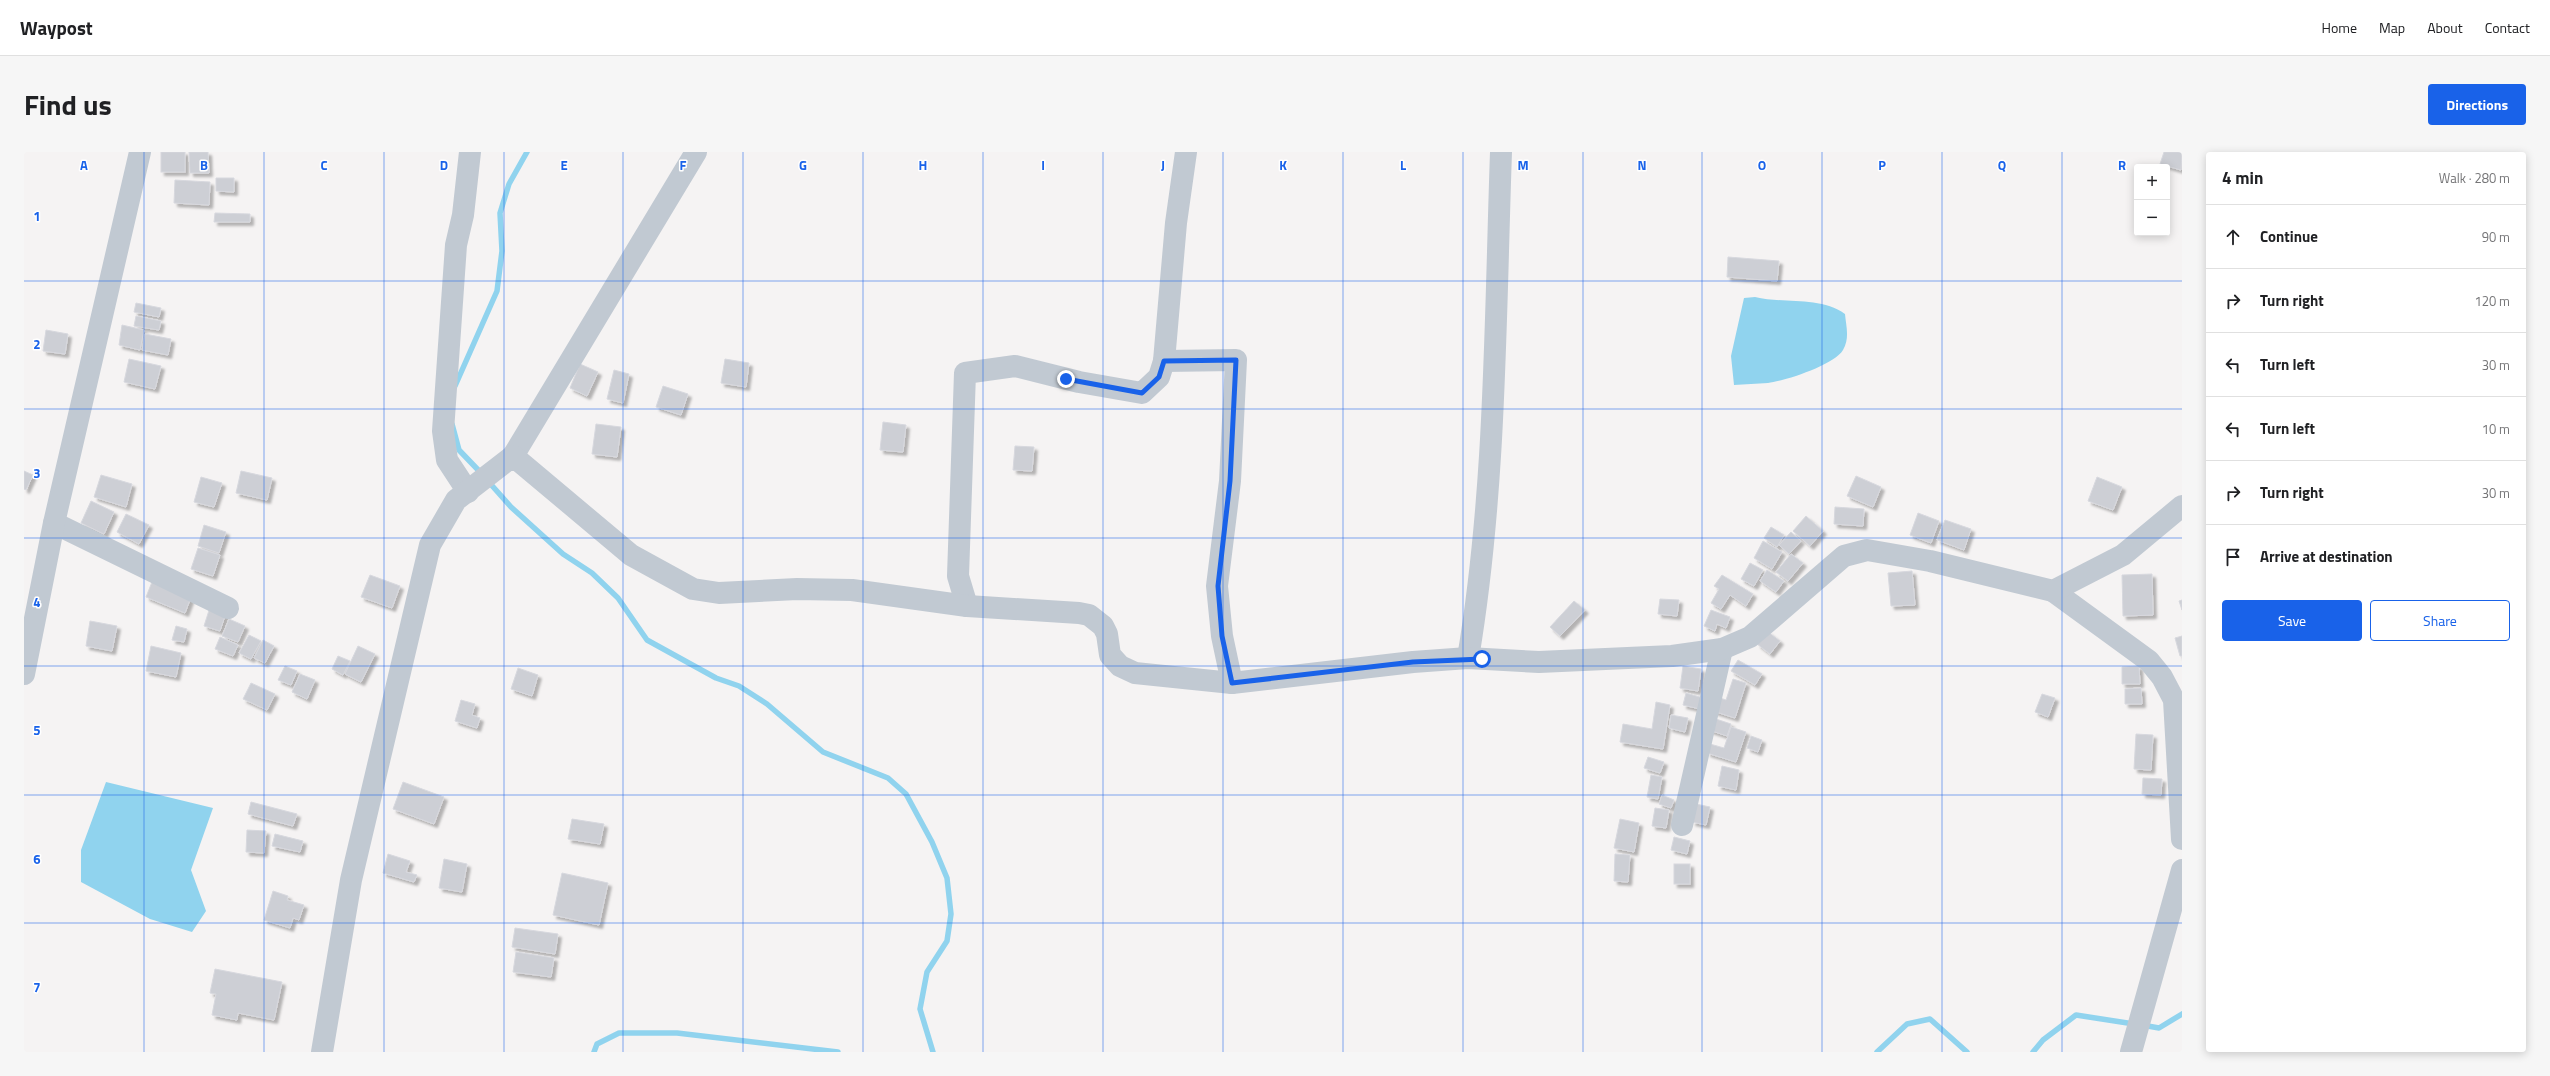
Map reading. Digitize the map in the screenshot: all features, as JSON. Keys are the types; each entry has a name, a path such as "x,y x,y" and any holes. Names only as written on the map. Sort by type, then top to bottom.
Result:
{"street":[{"path":"24,674 54,523 140,152"},
{"path":"470,152 463,215 456,245 443,431 447,460 471,489"},
{"path":"322,1052 351,880 430,545 456,500 508,461 696,152"},
{"path":"967,606 958,576 965,372 1015,366 1079,382 1142,393 1159,377 1164,361 1176,223 1186,152"},
{"path":"1468,658 1486,519 1496,323 1501,152"},
{"path":"1164,361 1236,360 1230,481 1218,586 1222,636 1232,683"},
{"path":"508,461 631,555 693,589 719,594 797,589 852,590 967,606 1089,615 1103,626 1107,634 1110,655 1120,666 1136,673 1232,683 1413,662 1468,658 1539,662 1672,656 1722,650 1750,637 1844,556 1867,550 1930,561 2053,591 2149,661 2162,677 2174,700 2182,840"},
{"path":"2053,591 2123,555 2182,506"},
{"path":"54,523 228,608"},
{"path":"1682,825 1722,650"},
{"path":"2133,1046 2141,1012 2182,870"}],"water":[{"path":"1755,297 1824,305 1835,308 1845,314 1847,336 1843,350 1838,356 1820,367 1797,376 1776,382 1734,385 1731,356 1744,298"},
{"path":"106,782 213,808 191,870 206,911 192,932 150,919 81,882 81,850"}],"building":[{"path":"161,152 185,152 185,172 161,172"},
{"path":"189,152 208,152 209,173 190,173"},
{"path":"2164,152 2182,152 2181,170 2170,167 2170,164 2160,164"},
{"path":"216,178 234,178 234,192 216,191"},
{"path":"175,180 210,182 209,205 174,203"},
{"path":"215,213 250,214 250,222 214,222"},
{"path":"1728,257 1779,261 1777,281 1727,277"},
{"path":"136,303 161,308 159,317 134,312"},
{"path":"136,316 161,321 159,330 134,326"},
{"path":"122,325 144,330 140,350 119,345"},
{"path":"46,330 68,334 65,354 43,351"},
{"path":"145,334 171,339 168,355 142,350"},
{"path":"129,359 161,366 155,389 124,382"},
{"path":"725,359 749,363 746,387 721,383"},
{"path":"580,364 598,372 587,396 570,388"},
{"path":"614,370 629,374 623,403 607,399"},
{"path":"663,386 688,394 681,415 656,407"},
{"path":"883,422 906,425 903,452 880,450"},
{"path":"596,424 621,427 617,457 592,454"},
{"path":"1015,446 1034,447 1032,471 1013,470"},
{"path":"24,471 33,475 26,490 24,489"},
{"path":"241,471 272,478 267,500 236,493"},
{"path":"101,475 132,484 126,507 94,497"},
{"path":"1856,476 1881,487 1873,507 1847,496"},
{"path":"201,477 222,483 214,507 194,502"},
{"path":"2097,477 2122,487 2113,510 2088,501"},
{"path":"91,501 114,512 104,534 81,523"},
{"path":"1835,507 1864,509 1863,526 1834,524"},
{"path":"1918,513 1939,521 1931,543 1910,535"},
{"path":"126,514 149,525 139,544 117,532"},
{"path":"1806,516 1823,531 1810,546 1793,531"},
{"path":"1945,520 1971,529 1964,550 1937,540"},
{"path":"204,525 226,532 219,553 198,546"},
{"path":"1771,527 1784,535 1777,547 1764,538"},
{"path":"1791,532 1801,541 1789,554 1779,545"},
{"path":"1763,541 1782,552 1772,569 1754,558"},
{"path":"198,548 220,555 213,576 191,569"},
{"path":"1791,554 1803,563 1788,581 1776,572"},
{"path":"1750,563 1763,570 1754,586 1741,579"},
{"path":"1767,570 1784,581 1776,592 1760,581"},
{"path":"1912,571 1915,605 1891,606 1888,573"},
{"path":"2152,574 2153,615 2123,616 2122,575"},
{"path":"370,575 400,586 392,608 361,597"},
{"path":"1722,575 1753,594 1746,606 1730,595 1721,609 1711,603 1719,589 1714,586"},
{"path":"152,582 191,597 185,613 146,597"},
{"path":"1660,599 1679,600 1677,616 1658,614"},
{"path":"2182,600 2182,610 2179,601"},
{"path":"1574,601 1585,610 1560,636 1550,627"},
{"path":"211,604 227,610 220,631 204,626"},
{"path":"1711,610 1730,617 1726,628 1717,624 1715,631 1704,626"},
{"path":"229,619 245,626 238,642 222,636"},
{"path":"90,621 117,626 112,651 86,646"},
{"path":"176,626 187,629 184,642 172,640"},
{"path":"1767,631 1780,641 1770,654 1757,644"},
{"path":"249,635 261,641 251,659 239,653"},
{"path":"2182,636 2182,656 2180,656 2175,638"},
{"path":"220,637 238,645 233,656 215,649"},
{"path":"263,640 274,646 265,663 254,658"},
{"path":"151,646 181,653 176,677 146,671"},
{"path":"358,646 375,654 361,682 345,674"},
{"path":"338,656 350,661 343,675 332,669"},
{"path":"1738,660 1762,674 1755,685 1731,671"},
{"path":"285,666 297,671 291,685 278,680"},
{"path":"1683,666 1701,669 1698,691 1680,688"},
{"path":"2139,666 2140,684 2122,684 2122,667"},
{"path":"518,668 538,675 532,696 511,689"},
{"path":"300,674 315,680 307,699 292,692"},
{"path":"1733,679 1746,683 1735,718 1710,710 1714,696 1726,700"},
{"path":"251,683 275,694 267,710 243,699"},
{"path":"2141,688 2142,704 2125,704 2125,689"},
{"path":"1686,693 1703,698 1700,709 1683,705"},
{"path":"2042,694 2055,698 2048,717 2035,712"},
{"path":"461,700 475,704 472,715 480,718 477,728 455,721"},
{"path":"1656,702 1670,705 1663,749 1620,742 1623,724 1652,729"},
{"path":"1671,715 1688,718 1685,732 1669,728"},
{"path":"1713,718 1731,724 1727,736 1709,730"},
{"path":"1731,727 1746,732 1736,762 1707,753 1710,744 1724,748"},
{"path":"2136,734 2153,735 2151,770 2134,769"},
{"path":"1751,736 1762,740 1758,752 1747,748"},
{"path":"1648,757 1664,762 1660,773 1644,768"},
{"path":"1722,766 1739,770 1736,790 1718,786"},
{"path":"1651,775 1662,777 1658,799 1647,797"},
{"path":"2143,778 2162,779 2161,795 2142,794"},
{"path":"403,782 444,797 434,824 393,809"},
{"path":"1662,795 1674,800 1671,808 1659,804"},
{"path":"251,802 297,814 293,826 248,814"},
{"path":"1696,804 1710,807 1706,825 1692,822"},
{"path":"1655,808 1669,810 1666,828 1652,826"},
{"path":"572,819 604,824 600,844 568,839"},
{"path":"1620,819 1639,823 1634,852 1614,848"},
{"path":"247,830 266,831 264,853 246,852"},
{"path":"275,834 303,841 300,852 272,846"},
{"path":"1674,837 1690,841 1687,854 1671,850"},
{"path":"388,854 410,861 406,872 417,875 414,882 383,873"},
{"path":"1615,854 1630,855 1628,882 1614,881"},
{"path":"444,859 467,864 462,892 439,888"},
{"path":"1674,864 1690,864 1690,884 1674,884"},
{"path":"562,873 608,883 599,925 553,915"},
{"path":"273,891 288,896 287,900 304,905 299,920 293,918 290,928 264,920"},
{"path":"515,928 558,934 555,954 512,947"},
{"path":"516,952 554,958 551,977 513,972"},
{"path":"215,969 282,982 274,1020 238,1013 237,1020 212,1015 216,994 210,993"}],"waterway":[{"path":"455,386 497,291 502,251 500,213 509,184 527,152"},
{"path":"452,424 459,450 482,474"},
{"path":"487,480 511,507 563,554 592,573 618,598 647,640 716,678 739,686 767,704 823,752 888,778 906,794 932,842 947,878 951,914 947,941 927,972 920,1009 933,1052"},
{"path":"2142,1025 2159,1028 2182,1014"},
{"path":"2033,1052 2043,1040 2076,1015 2134,1024"},
{"path":"1877,1052 1907,1024 1930,1019 1967,1052"},
{"path":"594,1052 597,1044 619,1033 677,1033 838,1052"}],"route":[{"path":"1066,379 1142,393 1159,377 1164,361 1236,360 1230,481 1218,586 1222,636 1232,683 1413,662 1468,658 1482,659"}]}
